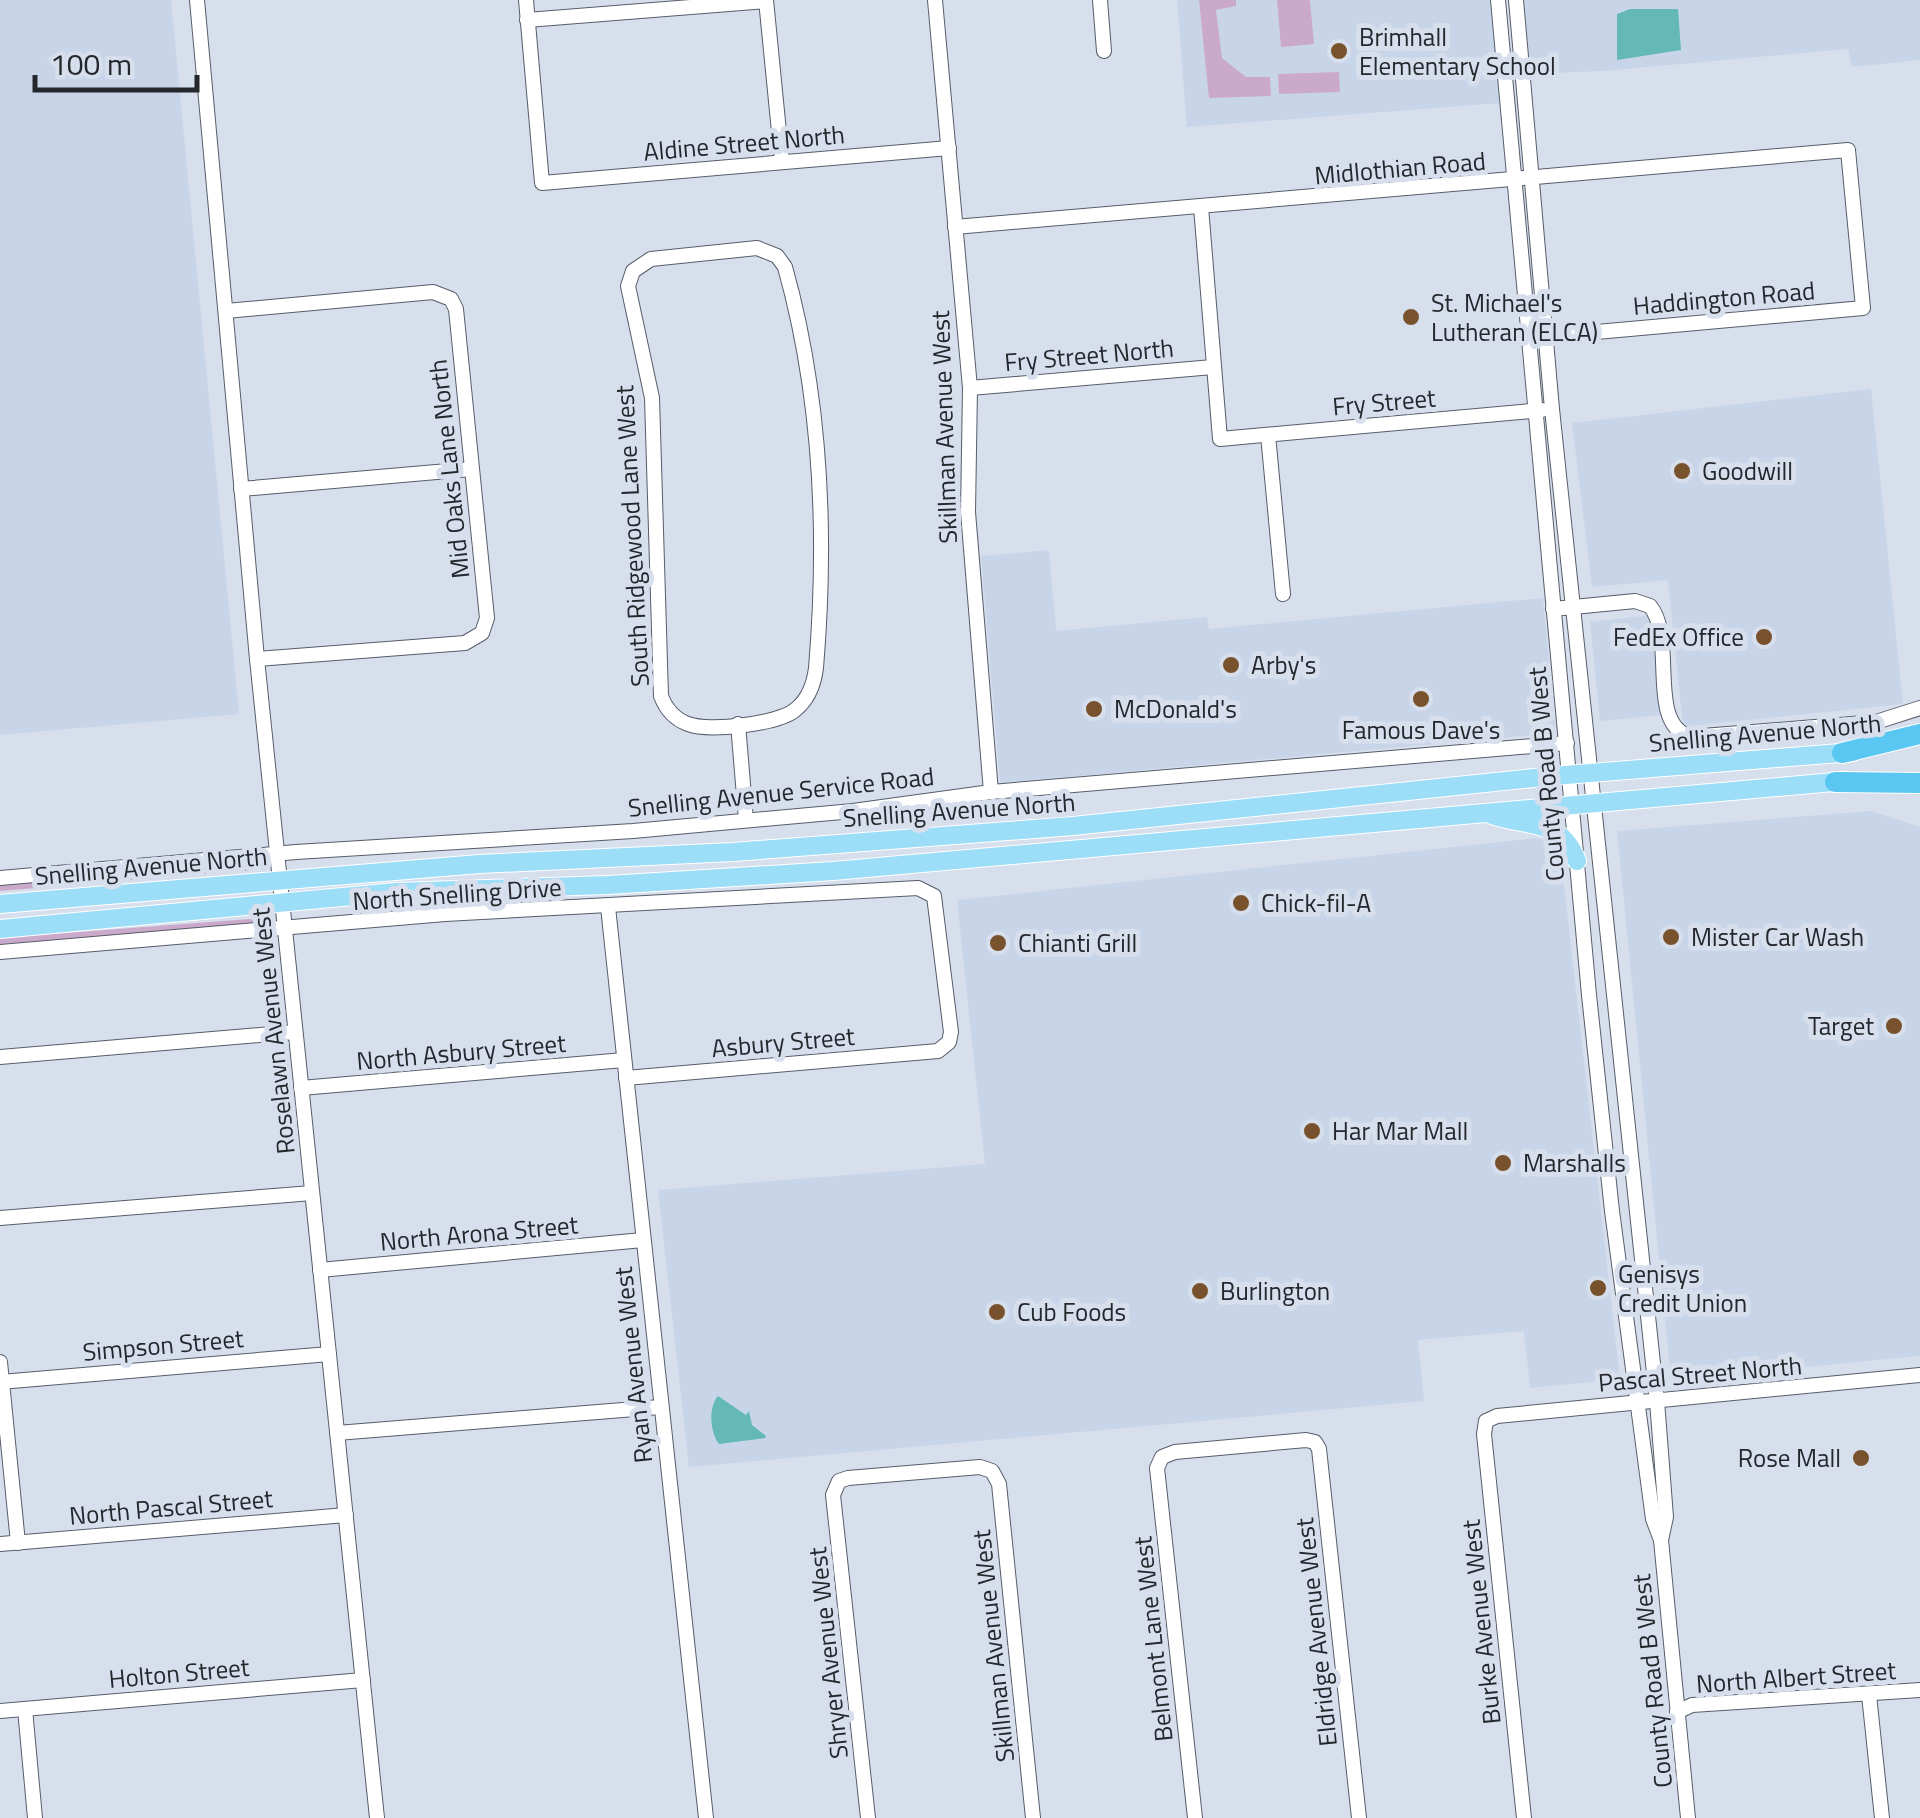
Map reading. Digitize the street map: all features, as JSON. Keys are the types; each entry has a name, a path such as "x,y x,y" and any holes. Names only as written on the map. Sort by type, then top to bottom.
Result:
{"highway":[{"path":"1842,753 1920,734"},
{"path":"1835,782 1920,782"}],"main road":[{"name":"Snelling Avenue North","path":"0,904 496,863 733,852 1073,826 1570,774 1920,745"},
{"name":"Snelling Avenue North","path":"0,929 396,892 608,885 833,870 1920,774"},
{"path":"1482,812 1519,825 1558,832 1570,842 1577,861"}],"street":[{"name":"Roselawn Avenue West","path":"198,0 257,659 377,1818"},
{"path":"526,0 528,20 766,0 782,162"},
{"name":"Skillman Avenue West","path":"935,0 970,388 968,512 991,792"},
{"path":"1100,0 1104,50"},
{"name":"County Road B West","path":"1498,0 1515,180 1552,409 1574,607 1657,1402 1666,1517 1661,1540"},
{"name":"County Road B West","path":"1516,0 1532,179 1538,338 1536,410 1577,861 1609,1184 1653,1518 1661,1540 1688,1818"},
{"name":"Aldine Street North","path":"528,20 542,183 949,148"},
{"name":"Midlothian Road","path":"955,227 1848,150 1863,308"},
{"path":"1201,207 1213,367"},
{"name":"South Ridgewood Lane West","path":"765,250 777,256 787,275 810,402 822,566 816,668 810,691 796,710 786,716 738,724 684,723 671,714 661,696 652,398 628,286 633,271 645,261 765,250"},
{"name":"Mid Oaks Lane North","path":"226,312 444,294 456,309 487,618 476,639 465,643 257,659"},
{"name":"Haddington Road","path":"1538,338 1863,308"},
{"name":"Fry Street North","path":"970,388 1213,367"},
{"name":"Fry Street","path":"1213,367 1220,439 1552,409"},
{"path":"1268,435 1283,594"},
{"path":"242,489 472,469"},
{"path":"1554,609 1635,602 1654,610 1660,628 1668,716 1676,731 1690,737 1876,722 1920,708"},
{"path":"738,724 746,820"},
{"name":"Snelling Avenue Service Road","path":"0,878 277,854 633,831 854,811 991,792 1567,744"},
{"name":"North Snelling Drive","path":"0,952 445,914 924,890 937,902 951,1032 950,1042 943,1048"},
{"name":"Ryan Avenue West","path":"608,907 706,1818"},
{"path":"0,1057 295,1032"},
{"name":"Asbury Street","path":"626,1078 929,1053 943,1048"},
{"name":"North Asbury Street","path":"301,1088 624,1060"},
{"path":"0,1218 312,1193"},
{"name":"North Arona Street","path":"320,1270 642,1240"},
{"name":"Simpson Street","path":"1,1381 329,1354"},
{"path":"0,1362 18,1543"},
{"name":"Pascal Street North","path":"1486,1421 1498,1416 1920,1375"},
{"path":"337,1433 660,1406"},
{"name":"Burke Avenue West","path":"1486,1421 1484,1434 1524,1818"},
{"name":"Belmont Lane West","path":"1195,1818 1158,1468 1162,1457 1175,1452 1315,1442"},
{"name":"Eldridge Avenue West","path":"1315,1442 1319,1450 1359,1818"},
{"name":"Skillman Avenue West","path":"837,1484 848,1478 942,1470 980,1467 992,1471 998,1484 1033,1818"},
{"name":"Shryer Avenue West","path":"837,1484 833,1495 868,1818"},
{"name":"North Pascal Street","path":"0,1544 346,1515"},
{"name":"Holton Street","path":"0,1711 363,1680"},
{"name":"North Albert Street","path":"1677,1712 1692,1705 1920,1690"},
{"path":"1870,1695 1882,1818"},
{"path":"25,1708 35,1818"}],"shaded area":[{"path":"0,0 171,0 239,714 0,735"},
{"name":"Brimhall Elementary School","path":"1177,0 1492,0 1502,103 1187,127"},
{"path":"1199,0 1236,0 1236,6 1216,10 1222,58 1246,77 1270,77 1271,96 1209,98"},
{"path":"1277,0 1310,0 1314,44 1281,47"},
{"path":"1523,0 1920,0 1920,60 1852,67 1848,49 1528,74"},
{"path":"1630,9 1678,9 1681,50 1617,60 1617,14"},
{"path":"1339,72 1340,92 1279,94 1278,74"},
{"path":"1871,389 1903,704 1683,727 1668,580 1592,587 1572,423"},
{"path":"1049,550 1056,631 1207,617 1209,629 1543,598 1556,733 1000,783 981,556"},
{"path":"1651,615 1661,715 1600,721 1590,622"},
{"path":"1871,811 1920,827 1920,1356 1671,1380 1617,831"},
{"name":"Har Mar Mall","path":"1537,838 1549,841 1561,858 1620,1379 1530,1388 1524,1331 1418,1340 1424,1401 689,1467 658,1190 985,1164 957,900"},
{"path":"258,864 257,870 0,891 0,885"},
{"path":"263,918 264,924 239,927 0,944 0,938"},
{"path":"718,1396 746,1415 749,1411 752,1425 765,1438 719,1444 711,1420"}],"place":[{"name":"Brimhall Elementary School","path":"1339,51"},
{"name":"St. Michael's Lutheran (ELCA)","path":"1411,317"},
{"name":"Goodwill","path":"1682,471"},
{"name":"FedEx Office","path":"1764,637"},
{"name":"Arby's","path":"1231,665"},
{"name":"Famous Dave's","path":"1421,699"},
{"name":"McDonald's","path":"1094,709"},
{"name":"Chick-fil-A","path":"1241,903"},
{"name":"Mister Car Wash","path":"1671,937"},
{"name":"Chianti Grill","path":"998,943"},
{"name":"Target","path":"1894,1026"},
{"name":"Har Mar Mall","path":"1312,1131"},
{"name":"Marshalls","path":"1503,1163"},
{"name":"Genisys Credit Union","path":"1598,1288"},
{"name":"Burlington","path":"1200,1291"},
{"name":"Cub Foods","path":"997,1312"},
{"name":"Rose Mall","path":"1861,1458"}]}
